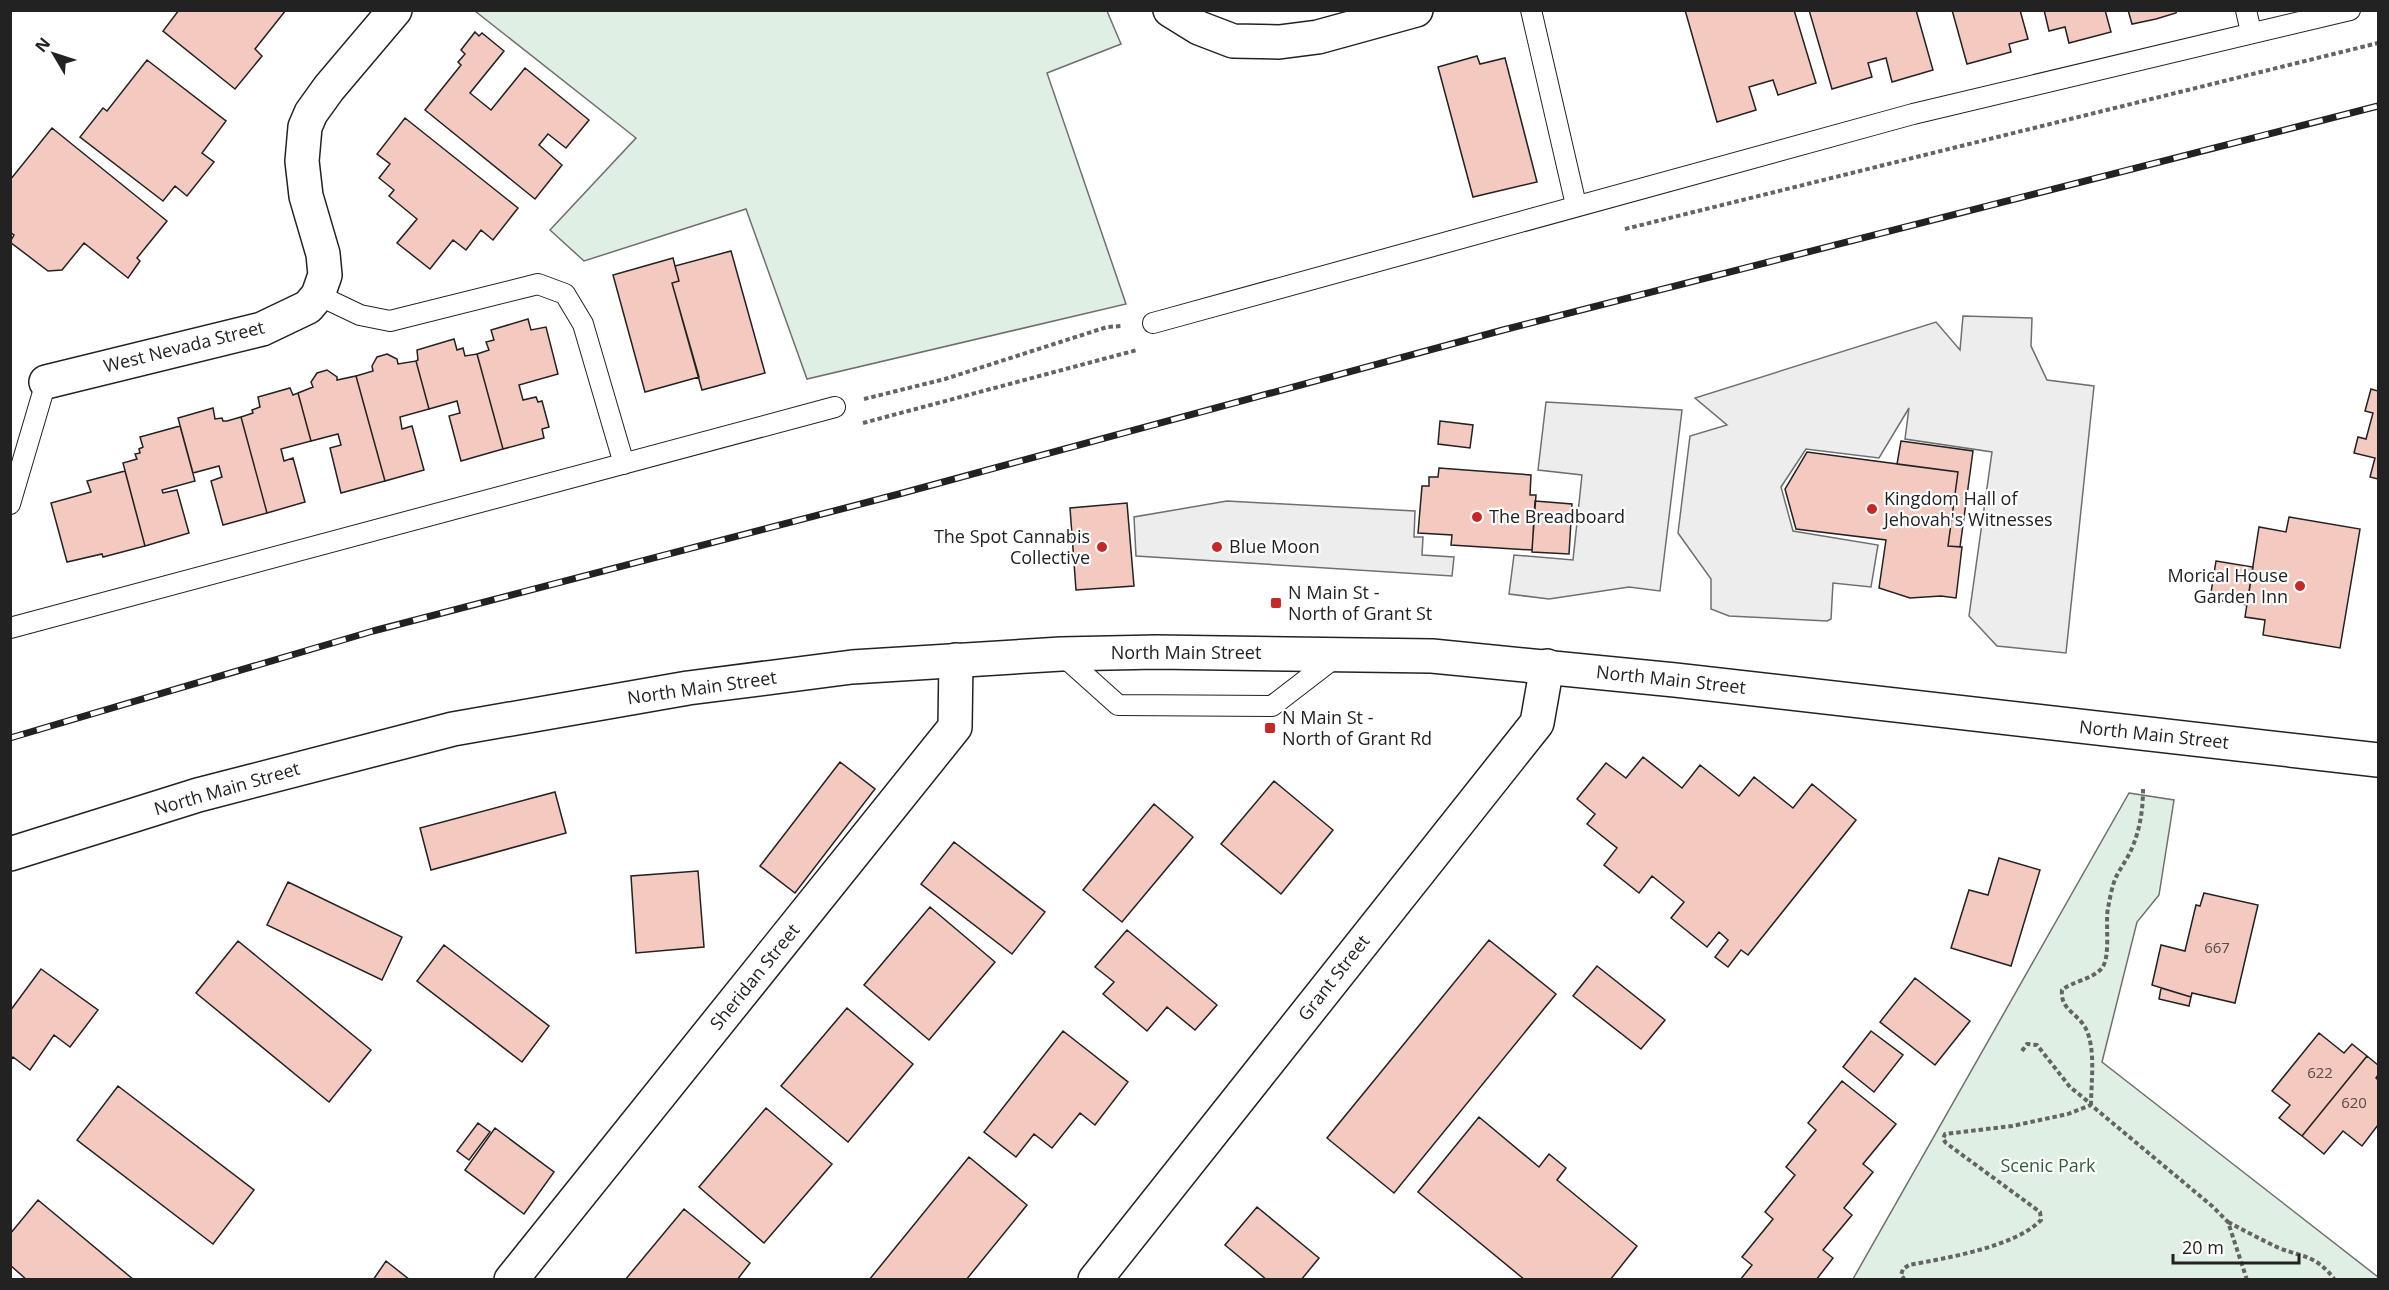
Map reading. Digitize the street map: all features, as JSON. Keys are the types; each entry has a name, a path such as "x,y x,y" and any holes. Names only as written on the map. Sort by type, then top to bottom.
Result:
{"street":[{"path":"318,296 325,274 323,254 306,196 302,161 305,127 311,113 329,88 395,10"},
{"path":"1170,10 1200,27 1233,41 1279,42 1318,37 1416,10"},
{"name":"West Nevada Street","path":"46,382 262,329 295,315 308,307 318,296"},
{"name":"North Main Street","path":"10,854 198,795 453,729 688,688 852,667 1061,654 1157,652 1432,656 1547,666 2379,760"},
{"name":"Sheridan Street","path":"512,1280 955,727 956,660"},
{"name":"Grant Street","path":"1095,1280 1537,723 1547,666"}],"lane":[{"path":"1531,10 1576,205"},
{"path":"2246,10 2251,32"},
{"path":"1153,323 1913,114 2350,10"},
{"path":"318,296 360,315 390,321 538,284 565,294 583,324 624,464"},
{"path":"10,504 46,382"},
{"path":"10,628 835,407"},
{"path":"1061,654 1118,705 1272,706 1339,654"}],"path":[{"path":"835,407 945,379 1107,327 1153,323"},
{"path":"2091,1105 2090,1043 2081,1021 2065,1007 2061,999 2062,990 2102,968 2105,959 2108,911 2115,878 2132,850 2138,832 2143,812 2143,789"},
{"path":"2022,1051 2028,1044 2037,1046 2070,1087 2228,1222 2281,1248 2312,1257 2336,1280"},
{"path":"1905,1280 1901,1275 1903,1269 1909,1265 1955,1257 2004,1242 2037,1225 2041,1220 2040,1212 1946,1143 1943,1138 1945,1134 2012,1126 2068,1114 2091,1105"},
{"path":"2228,1222 2247,1280"}],"green space":[{"path":"475,11 1107,11 1121,44 1047,73 1126,304 807,379 746,209 584,261 550,230 636,138"},
{"name":"Scenic Park","path":"2129,793 2174,800 2159,895 2137,922 2102,1062 2378,1279 1853,1279"}],"shaded area":[{"path":"1963,316 2032,318 2031,346 2047,380 2094,386 2066,653 1997,646 1969,616 1992,452 1905,439 1909,408 1879,458 1806,449 1781,487 1793,531 1878,545 1871,587 1833,583 1831,619 1827,621 1729,616 1711,609 1711,579 1678,533 1690,436 1727,425 1695,398 1936,322 1960,350"},
{"path":"1546,402 1682,410 1660,591 1629,587 1549,599 1509,594 1514,555 1573,560 1582,475 1538,470"},
{"path":"1227,501 1415,511 1414,537 1423,537 1422,555 1454,557 1452,576 1136,556 1134,517"}],"building":[{"path":"179,10 286,10 255,49 262,56 235,89 163,31"},
{"path":"1685,10 1794,10 1816,83 1778,95 1773,80 1749,87 1756,110 1717,122"},
{"path":"1809,10 1916,10 1933,70 1892,82 1886,58 1868,63 1872,77 1832,89"},
{"path":"1952,10 2020,10 2028,39 2009,44 2011,52 1967,64"},
{"path":"2044,10 2105,10 2111,32 2069,43 2065,27 2049,31"},
{"path":"2128,10 2177,10 2176,13 2132,24"},
{"path":"475,32 479,36 482,33 504,51 470,93 491,110 525,68 589,120 566,148 548,134 539,145 562,165 535,199 425,110 461,65 458,62 465,54 461,50"},
{"path":"1477,56 1480,64 1505,58 1537,182 1473,197 1438,67"},
{"path":"147,60 226,121 202,153 214,162 187,196 175,186 163,201 80,137 103,108 107,111"},
{"path":"405,118 518,208 493,240 481,230 466,250 453,240 430,269 397,243 417,219 389,196 394,190 379,178 390,164 377,154"},
{"path":"52,128 167,221 137,258 140,261 128,278 84,243 62,270 48,271 10,242 14,235 10,232 10,180"},
{"path":"731,251 765,373 702,390 672,283 679,281 675,266"},
{"path":"673,258 679,281 672,283 699,377 645,392 613,275"},
{"path":"528,319 531,330 546,327 558,374 519,385 523,400 536,397 538,402 542,401 549,427 542,429 544,438 503,449 477,354 489,350 486,342 494,340 491,330"},
{"path":"454,339 457,350 463,348 465,356 477,354 503,449 461,461 449,416 460,413 457,401 429,409 416,361 418,360 417,350"},
{"path":"387,354 397,359 398,364 416,361 429,409 400,417 402,429 412,426 424,470 385,481 356,376 373,371 372,366 377,357"},
{"path":"327,370 337,377 337,380 356,376 385,481 341,493 330,448 341,445 338,434 311,441 298,393 313,387 311,382 317,373"},
{"path":"290,388 293,395 298,393 311,441 281,449 284,461 293,458 305,502 267,513 241,417 253,413 252,410 260,407 258,397"},
{"path":"2371,389 2378,391 2378,479 2370,477 2375,458 2354,453 2358,437 2366,439 2373,413 2365,411"},
{"path":"213,408 215,419 222,418 223,421 227,421 241,417 267,513 223,525 211,481 222,477 219,466 193,473 178,418"},
{"path":"1440,421 1473,425 1470,448 1438,444"},
{"path":"180,426 195,481 162,490 163,493 177,490 189,533 145,546 123,463 137,459 135,454 140,453 139,449 143,447 140,437"},
{"path":"1901,441 1973,451 1960,547 1948,546 1958,472 1897,464"},
{"name":"Kingdom Hall of Jehovah's Witnesses","path":"1807,452 1958,472 1948,546 1962,547 1956,598 1941,596 1910,598 1879,588 1886,540 1796,529 1785,489"},
{"name":"The Breadboard","path":"1439,468 1531,475 1530,495 1536,495 1532,550 1451,545 1452,535 1418,533 1422,486 1429,486 1429,477 1438,477"},
{"path":"125,471 145,546 103,557 102,554 67,562 51,503 91,492 87,481"},
{"path":"1535,501 1572,504 1569,554 1532,552"},
{"name":"The Spot Cannabis Collective","path":"1127,503 1134,586 1076,590 1070,508"},
{"name":"Morical House Garden Inn","path":"2289,517 2360,529 2340,648 2263,635 2265,620 2245,617 2259,527 2286,532"},
{"path":"2216,561 2253,567 2247,605 2210,599"},
{"path":"1643,757 1682,788 1700,765 1739,796 1754,777 1793,808 1812,784 1856,820 1748,955 1741,950 1728,967 1715,957 1728,940 1719,932 1707,947 1671,918 1684,902 1652,876 1639,893 1604,865 1617,848 1587,824 1595,814 1577,799 1606,763 1626,778"},
{"path":"840,762 875,789 795,893 760,866"},
{"path":"1274,781 1333,830 1281,894 1221,844"},
{"path":"555,792 566,833 431,870 420,828"},
{"path":"1154,804 1193,837 1122,922 1083,890"},
{"path":"954,842 1045,912 1012,954 921,884"},
{"path":"1999,858 2040,870 2011,966 1951,948 1969,890 1988,895"},
{"path":"698,871 704,947 636,953 631,876"},
{"path":"288,882 402,937 382,980 267,925"},
{"path":"2204,893 2258,905 2235,1003 2192,993 2191,997 2152,985 2161,945 2185,951 2196,905 2200,906"},
{"path":"930,907 995,962 929,1040 864,985"},
{"path":"1127,930 1217,1005 1195,1030 1167,1007 1147,1031 1103,994 1114,982 1095,967"},
{"path":"1489,940 1556,994 1394,1193 1327,1138"},
{"path":"238,941 371,1050 329,1102 196,993"},
{"path":"444,945 549,1026 522,1062 417,981"},
{"path":"1597,966 1665,1020 1641,1049 1573,996"},
{"path":"41,969 98,1010 70,1047 54,1035 30,1070 13,1057 10,1061 10,1011"},
{"path":"1915,978 1970,1021 1935,1065 1880,1022"},
{"path":"2161,988 2191,997 2189,1006 2159,999"},
{"path":"847,1008 913,1064 848,1142 781,1086"},
{"path":"1063,1031 1128,1082 1095,1125 1080,1113 1052,1148 1034,1134 1016,1157 984,1132"},
{"path":"1871,1031 1903,1055 1874,1092 1843,1067"},
{"path":"2319,1033 2344,1053 2352,1044 2367,1056 2302,1136 2279,1118 2290,1105 2272,1091"},
{"path":"2367,1056 2378,1065 2376,1078 2378,1080 2378,1125 2362,1146 2343,1131 2324,1154 2302,1136"},
{"path":"1842,1081 1896,1124 1863,1164 1873,1172 1844,1208 1852,1215 1823,1250 1833,1258 1816,1280 1740,1280 1752,1265 1742,1257 1773,1219 1765,1212 1795,1175 1786,1167 1816,1130 1808,1123"},
{"path":"118,1086 254,1190 213,1244 77,1140"},
{"path":"766,1108 832,1164 764,1243 699,1187"},
{"path":"1479,1117 1539,1167 1549,1154 1566,1168 1557,1180 1637,1246 1610,1280 1525,1280 1418,1192"},
{"path":"478,1123 490,1132 469,1160 457,1151"},
{"path":"495,1128 554,1172 524,1214 465,1170"},
{"path":"969,1157 1027,1205 966,1280 869,1280"},
{"path":"38,1200 134,1280 27,1280 10,1265 10,1234"},
{"path":"1257,1207 1319,1258 1301,1280 1267,1280 1225,1245"},
{"path":"684,1209 750,1263 737,1280 625,1280"},
{"path":"386,1261 410,1280 373,1280"}],"railway":[{"path":"10,738 373,631 899,494 1503,330 2378,106"}],"place":[{"name":"Kingdom Hall of Jehovah's Witnesses","path":"1872,509"},
{"name":"The Breadboard","path":"1477,517"},
{"name":"The Spot Cannabis Collective","path":"1102,547"},
{"name":"Blue Moon","path":"1217,547"},
{"name":"Morical House Garden Inn","path":"2300,586"},
{"name":"N Main St - North of Grant St","path":"1276,603"},
{"name":"N Main St - North of Grant Rd","path":"1270,728"}]}
